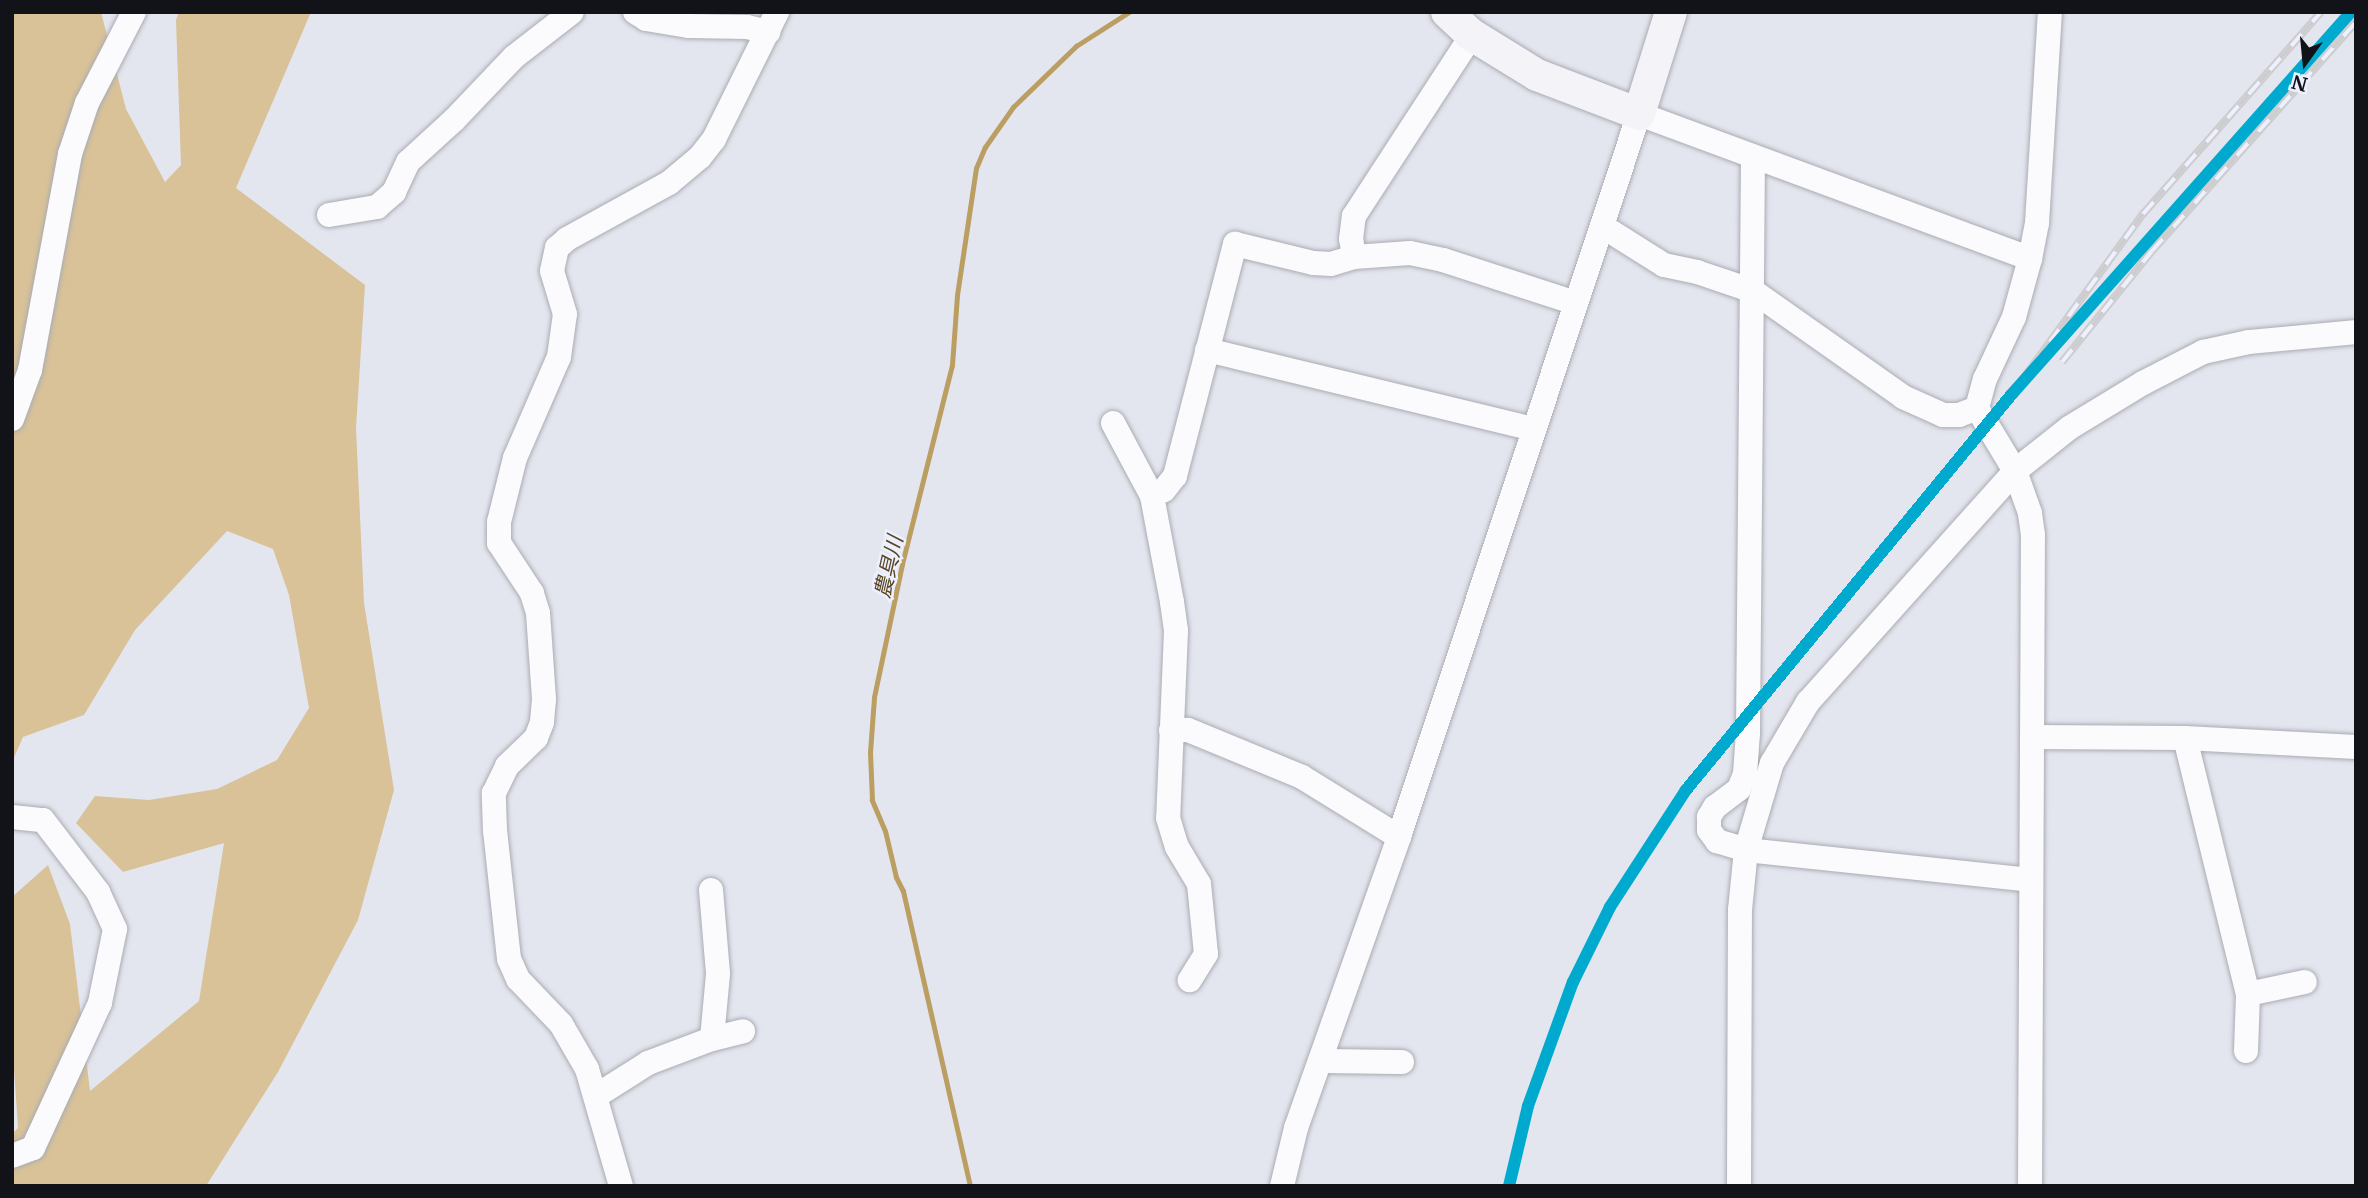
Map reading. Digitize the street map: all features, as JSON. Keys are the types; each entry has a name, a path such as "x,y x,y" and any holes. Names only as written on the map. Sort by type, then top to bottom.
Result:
{"main road":[{"path":"1447,12 1472,35 1536,75 1639,114 1671,12"}],"street":[{"path":"12,419 30,370 70,154 87,103 134,12"},
{"path":"329,215 377,207 394,192 408,162 454,120 514,57 572,12"},
{"path":"635,12 646,19 689,26 747,27 773,22"},
{"path":"2030,1186 2033,535 2030,513 2015,471 1977,408 1985,380 2014,317 2037,223 2050,12"},
{"path":"617,1185 596,1096 571,1039 518,979 509,958 495,831 494,793 507,766 536,738 542,722 544,699 538,613 532,593 499,543 499,522 514,458 559,357 565,314 552,271 557,248 567,239 669,183 700,157 714,138 773,22"},
{"path":"1354,257 1350,239 1354,216 1472,35"},
{"path":"1282,1186 1296,1128 1399,837 1639,114 2030,259"},
{"path":"1754,158 1748,733 1745,774 1739,789 1715,807 1709,817 1709,830 1717,841 1746,850 2030,880"},
{"path":"1602,226 1664,265 1697,272 1753,291 1903,397 1943,415 1959,415 1977,408"},
{"path":"1152,495 1164,490 1175,476 1235,244 1313,263 1331,264 1354,257 1410,253 1443,260 1575,303"},
{"path":"1739,1186 1740,910 1746,850 1772,763 1808,702 2015,471 2105,405 2203,352 2249,342 2356,332"},
{"path":"1207,350 1534,429"},
{"path":"1114,423 1152,495 1159,520 1176,631 1169,830 1194,871 1204,910 1206,954 1190,981"},
{"path":"1171,730 1188,730 1302,777 1399,837"},
{"path":"2032,737 2185,738 2356,747"},
{"path":"2185,738 2248,994 2246,1051"},
{"path":"12,817 43,820 98,892 115,929 100,1003 33,1148 12,1156"},
{"path":"711,890 718,974 712,1039"},
{"path":"2248,994 2305,982"},
{"path":"596,1096 648,1063 712,1039 743,1031"},
{"path":"1320,1061 1402,1062"}],"shaded area":[{"path":"12,12 101,12 126,109 165,182 181,165 176,20 179,12 311,12 236,188 365,285 356,428 364,603 394,790 358,920 278,1072 206,1186 12,1186 12,1134 18,1128 12,1040 12,897 48,865 70,924 90,1091 199,1001 224,843 123,872 76,823 95,796 149,800 217,789 277,760 309,708 289,595 273,549 227,531 135,630 84,715 23,737 12,762"}],"waterway":[{"name":"農具川","path":"970,1186 903,891 896,877 885,831 872,800 870,752 874,697 902,564 952,365 957,295 976,168 985,147 1013,107 1076,46 1129,12"}],"railway":[{"path":"2012,394 2143,214 2321,12"},
{"path":"2062,362 2152,251 2356,22"}],"transit line":[{"path":"1509,1186 1528,1106 1573,982 1610,907 1686,790 2012,394 2351,12"}]}
